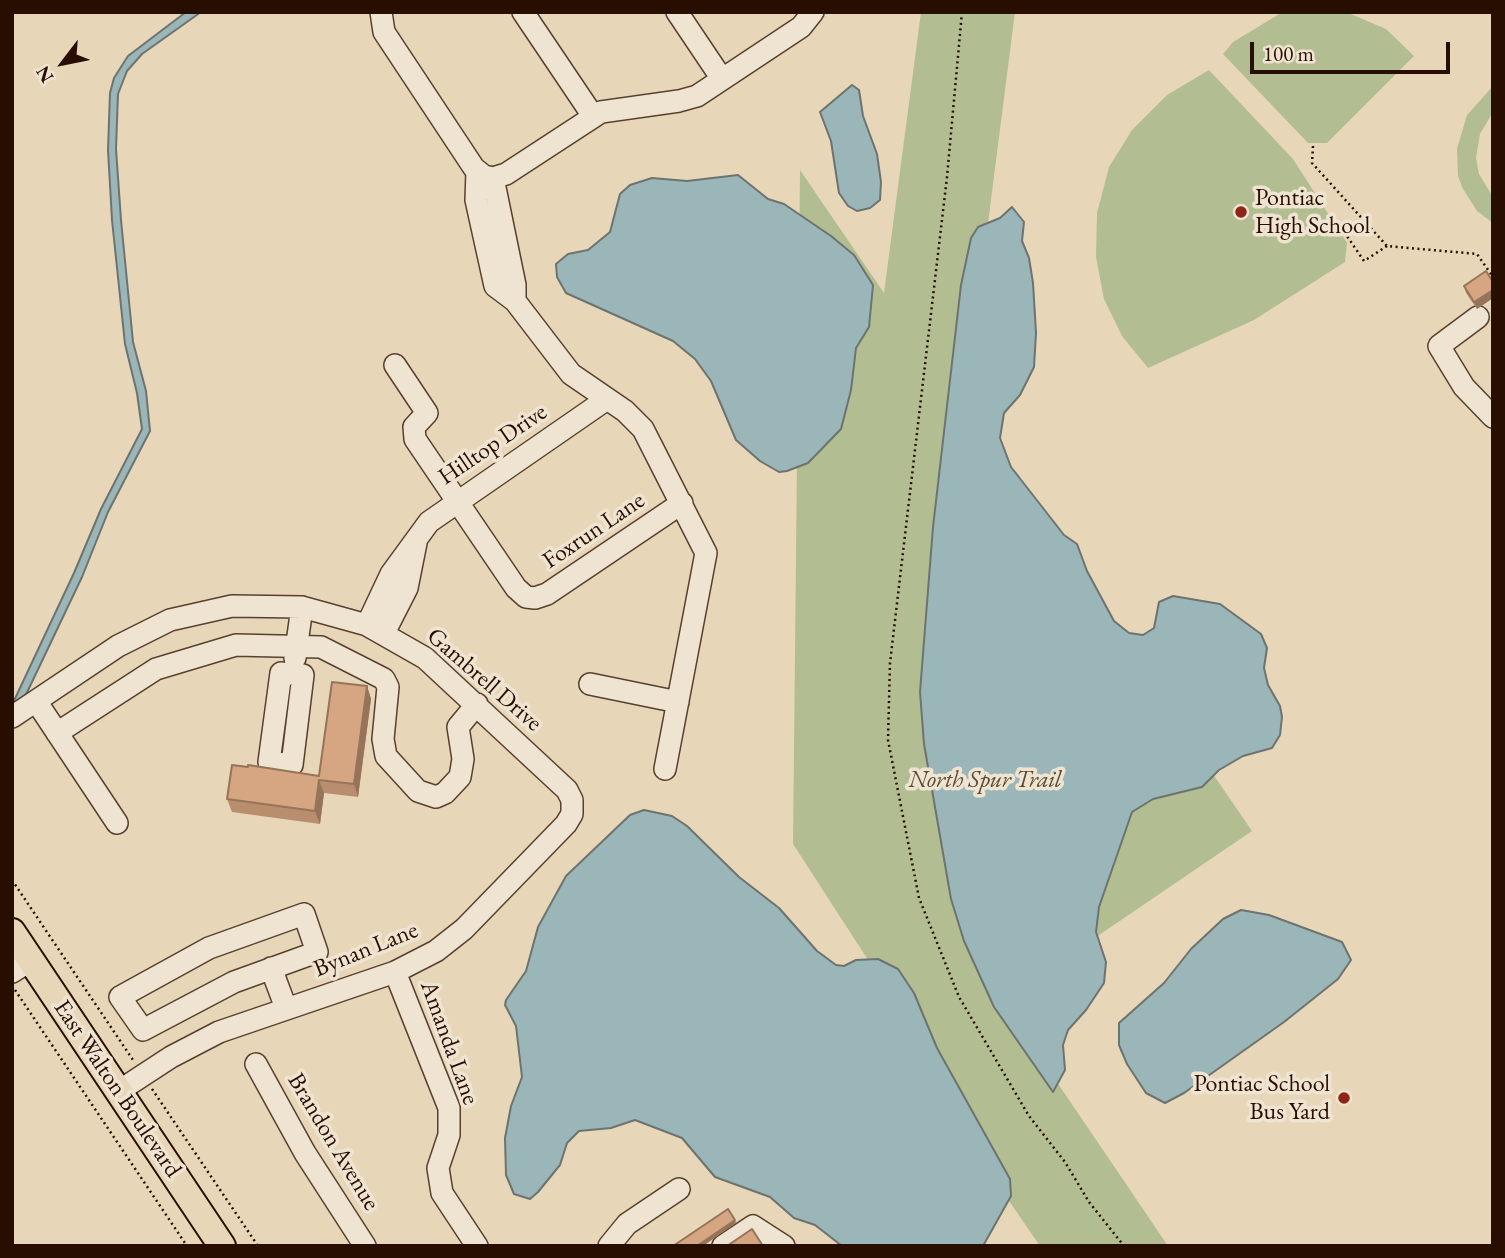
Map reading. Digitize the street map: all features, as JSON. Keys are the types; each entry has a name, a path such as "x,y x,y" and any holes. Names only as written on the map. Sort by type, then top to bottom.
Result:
{"main road":[{"name":"East Walton Boulevard","path":"12,932 22,966 119,1091 222,1246"}],"street":[{"path":"381,12 384,32 485,175 515,285 515,301 567,370 631,417 646,434 705,549 707,561 665,769"},
{"path":"523,12 593,116"},
{"path":"677,12 722,79"},
{"path":"485,175 506,174 593,116 610,109 685,100 801,27 813,12"},
{"path":"1478,317 1438,346 1464,387 1493,417"},
{"path":"395,365 426,413 414,427 415,439 457,501"},
{"name":"Hilltop Drive","path":"375,629 407,588 416,542 429,522 607,400"},
{"name":"Foxrun Lane","path":"457,501 519,592 535,598 547,594 682,503"},
{"name":"Gambrell Drive","path":"12,717 118,646 170,620 232,606 302,607 375,629 425,658 566,790"},
{"path":"292,674 302,607"},
{"path":"57,733 156,669 236,645 321,647 384,679 388,687 383,739 386,756 418,791 430,796 445,793 460,777 463,759 458,727 477,704"},
{"path":"590,684 678,702"},
{"path":"36,701 117,823"},
{"name":"Bynan Lane","path":"119,1091 206,1038 395,971 428,956 458,935 566,824 573,805 566,790"},
{"path":"304,914 317,952 271,968 206,995 143,1030 120,997 209,948 304,914"},
{"path":"271,968 286,1008"},
{"name":"Amanda Lane","path":"395,971 449,1108 449,1135 438,1168 442,1193 477,1246"},
{"name":"Brandon Avenue","path":"257,1065 305,1153 365,1246"},
{"path":"609,1246 627,1224 679,1189"},
{"path":"723,1246 753,1226 784,1246"}],"path":[{"path":"962,12 947,177 890,663 888,740 919,898 960,997 1029,1116 1065,1162 1089,1202 1124,1246"},
{"path":"1313,146 1312,163 1387,246"},
{"path":"1338,223 1364,261 1387,246 1477,254 1493,277"},
{"path":"12,986 187,1246"}],"green space":[{"name":"North Spur Trail","path":"921,12 1015,12 964,411 1252,831 1002,1001 1168,1246 1040,1246 913,1061 927,1051 793,844 800,170 884,293"},
{"path":"1346,12 1386,29 1414,56 1327,143 1308,143 1223,54 1233,42 1281,13"},
{"path":"1209,70 1293,159 1347,243 1345,262 1254,320 1148,368 1122,336 1104,299 1096,257 1097,213 1109,167 1132,130 1167,95"},
{"path":"1493,86 1493,112 1480,134 1476,158 1479,174 1493,197 1493,223 1477,211 1463,189 1458,176 1457,149 1467,115"}],"water":[{"path":"186,12 201,12 142,54 127,71 118,94 116,149 121,220 133,342 146,391 150,431 108,512 82,577 12,724 12,705 101,509 142,429 137,393 125,344 112,220 108,150 110,93 114,78 128,56"},
{"path":"852,85 859,90 863,116 877,154 881,182 880,200 870,208 857,211 848,206 839,193 831,141 820,112"},
{"path":"738,175 768,199 784,204 831,236 854,255 873,285 869,327 856,348 851,390 841,429 808,463 787,471 779,472 760,461 736,440 711,381 695,359 673,341 566,293 557,277 556,264 568,254 588,250 610,232 620,194 630,185 652,178 687,181"},
{"path":"1012,207 1024,222 1022,241 1029,258 1033,283 1036,333 1034,367 1020,395 1004,413 1000,438 1011,467 1064,535 1077,544 1087,571 1114,621 1129,633 1143,635 1154,628 1159,602 1173,596 1220,604 1261,634 1267,648 1264,668 1268,685 1280,706 1282,717 1280,735 1272,748 1243,756 1219,770 1202,787 1153,799 1132,812 1099,907 1096,932 1106,962 1104,983 1086,1010 1068,1030 1063,1045 1065,1070 1053,1092 994,1007 964,941 951,899 924,744 920,692 933,527 961,285 971,238 978,227 1000,218"},
{"path":"644,810 672,816 687,826 739,877 779,908 817,951 836,965 844,966 856,960 878,959 898,969 914,993 937,1048 1010,1179 1011,1196 983,1246 842,1246 815,1225 794,1218 770,1197 715,1177 682,1138 635,1120 611,1128 579,1131 567,1143 560,1165 538,1192 530,1199 514,1194 506,1175 505,1138 511,1106 522,1077 516,1026 505,1005 506,1000 526,971 538,927 566,876 630,815"},
{"path":"1241,910 1269,915 1342,942 1351,960 1338,979 1284,1022 1184,1093 1165,1103 1146,1093 1127,1064 1119,1045 1119,1023 1164,983 1191,949 1223,919"}],"building":[{"path":"1486,271 1493,282 1493,290 1474,302 1464,286"},
{"path":"332,682 367,686 354,784 319,780 315,811 227,799 232,765 319,776"},
{"path":"728,1209 735,1220 697,1246 673,1246"},
{"path":"752,1229 763,1246 727,1246"}],"place":[{"name":"Pontiac High School","path":"1241,212"},
{"name":"Pontiac School Bus Yard","path":"1344,1098"}]}
